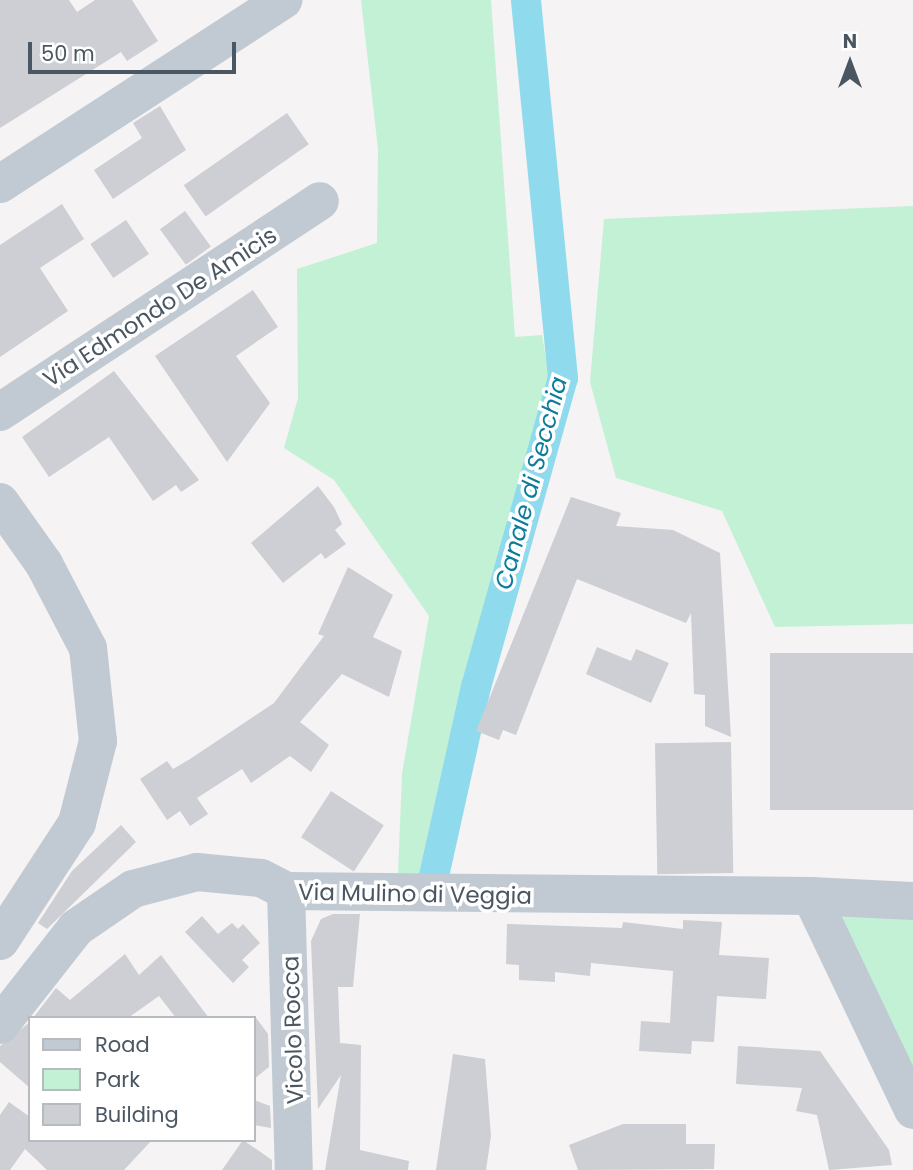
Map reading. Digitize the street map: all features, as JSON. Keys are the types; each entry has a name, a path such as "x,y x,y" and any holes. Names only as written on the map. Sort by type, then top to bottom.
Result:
{"street":[{"path":"0,184 283,0"},
{"name":"Via Edmondo De Amicis","path":"0,412 320,201"},
{"path":"0,502 44,564 88,648 98,741 78,823 0,941"},
{"name":"Via Mulino di Veggia","path":"0,1025 76,928 133,888 197,872 261,878 286,891 811,896 913,901"},
{"name":"Vicolo Rocca","path":"286,891 294,1170"},
{"path":"811,896 913,1110"}],"green space":[{"path":"361,0 491,0 515,337 542,335 551,386 421,880 398,874 402,774 429,616 334,480 284,448 298,398 297,269 377,243 378,149"},
{"path":"913,206 913,624 775,627 722,511 616,478 590,382 604,219"},
{"path":"833,911 913,915 913,1076"}],"building":[{"path":"0,0 69,0 77,12 95,0 132,0 158,41 127,61 121,52 0,128"},
{"path":"160,106 186,150 113,199 94,170 142,138 133,123"},
{"path":"287,113 309,144 206,216 184,185"},
{"path":"62,204 84,239 40,268 68,311 0,357 0,245"},
{"path":"185,211 211,247 186,265 160,229"},
{"path":"126,220 149,254 113,278 90,244"},
{"path":"253,290 278,327 236,356 270,403 227,462 155,356"},
{"path":"114,371 199,480 181,492 176,485 153,501 109,437 49,477 22,437"},
{"path":"318,486 334,507 342,524 335,530 346,544 325,559 321,553 283,583 251,543"},
{"path":"571,497 621,513 616,526 673,530 720,553 731,737 705,726 705,695 694,694 691,613 686,623 577,579 516,735 503,730 499,740 476,731"},
{"path":"348,567 393,595 373,637 402,651 389,697 342,674 300,722 329,745 311,772 290,756 251,783 242,769 197,798 208,814 190,826 180,811 167,820 140,779 167,761 173,769 274,703 324,636 318,634"},
{"path":"597,647 631,661 636,649 669,663 651,703 586,674"},
{"path":"770,653 913,653 913,810 770,810"},
{"path":"731,742 733,873 657,874 655,743"},
{"path":"331,791 384,825 354,871 301,837"},
{"path":"121,825 136,842 47,929 38,923 72,871"},
{"path":"333,914 360,914 353,987 338,987 340,1043 361,1045 360,1150 409,1161 408,1170 325,1170 341,1075 318,1109 311,941 321,919"},
{"path":"202,916 218,934 232,923 238,929 243,924 260,943 242,960 249,967 233,983 185,932"},
{"path":"683,920 722,922 719,955 769,958 766,999 717,996 714,1042 692,1041 691,1054 639,1051 641,1021 670,1023 673,971 591,963 590,976 555,972 555,982 519,980 519,965 506,964 507,924 622,928 623,922 683,929"},
{"path":"125,954 139,975 161,955 207,1016 174,1016 159,996 131,1016 35,1016 56,988 70,1000"},
{"path":"256,1018 268,1034 269,1067 256,1077"},
{"path":"28,1024 28,1086 0,1062 0,1046"},
{"path":"738,1046 820,1051 889,1150 892,1165 829,1170 817,1115 796,1111 802,1088 736,1084"},
{"path":"453,1054 485,1059 491,1136 486,1170 436,1170"},
{"path":"256,1101 270,1106 271,1128 256,1125"},
{"path":"9,1102 28,1116 28,1142 150,1142 124,1170 47,1170 25,1149 10,1170 0,1170 0,1115"},
{"path":"623,1124 686,1124 686,1144 715,1144 714,1169 578,1170 569,1145"},
{"path":"242,1142 246,1142 272,1160 272,1170 222,1170"}],"waterway":[{"name":"Canale di Secchia","path":"434,876 476,687 563,378 526,0"}]}
